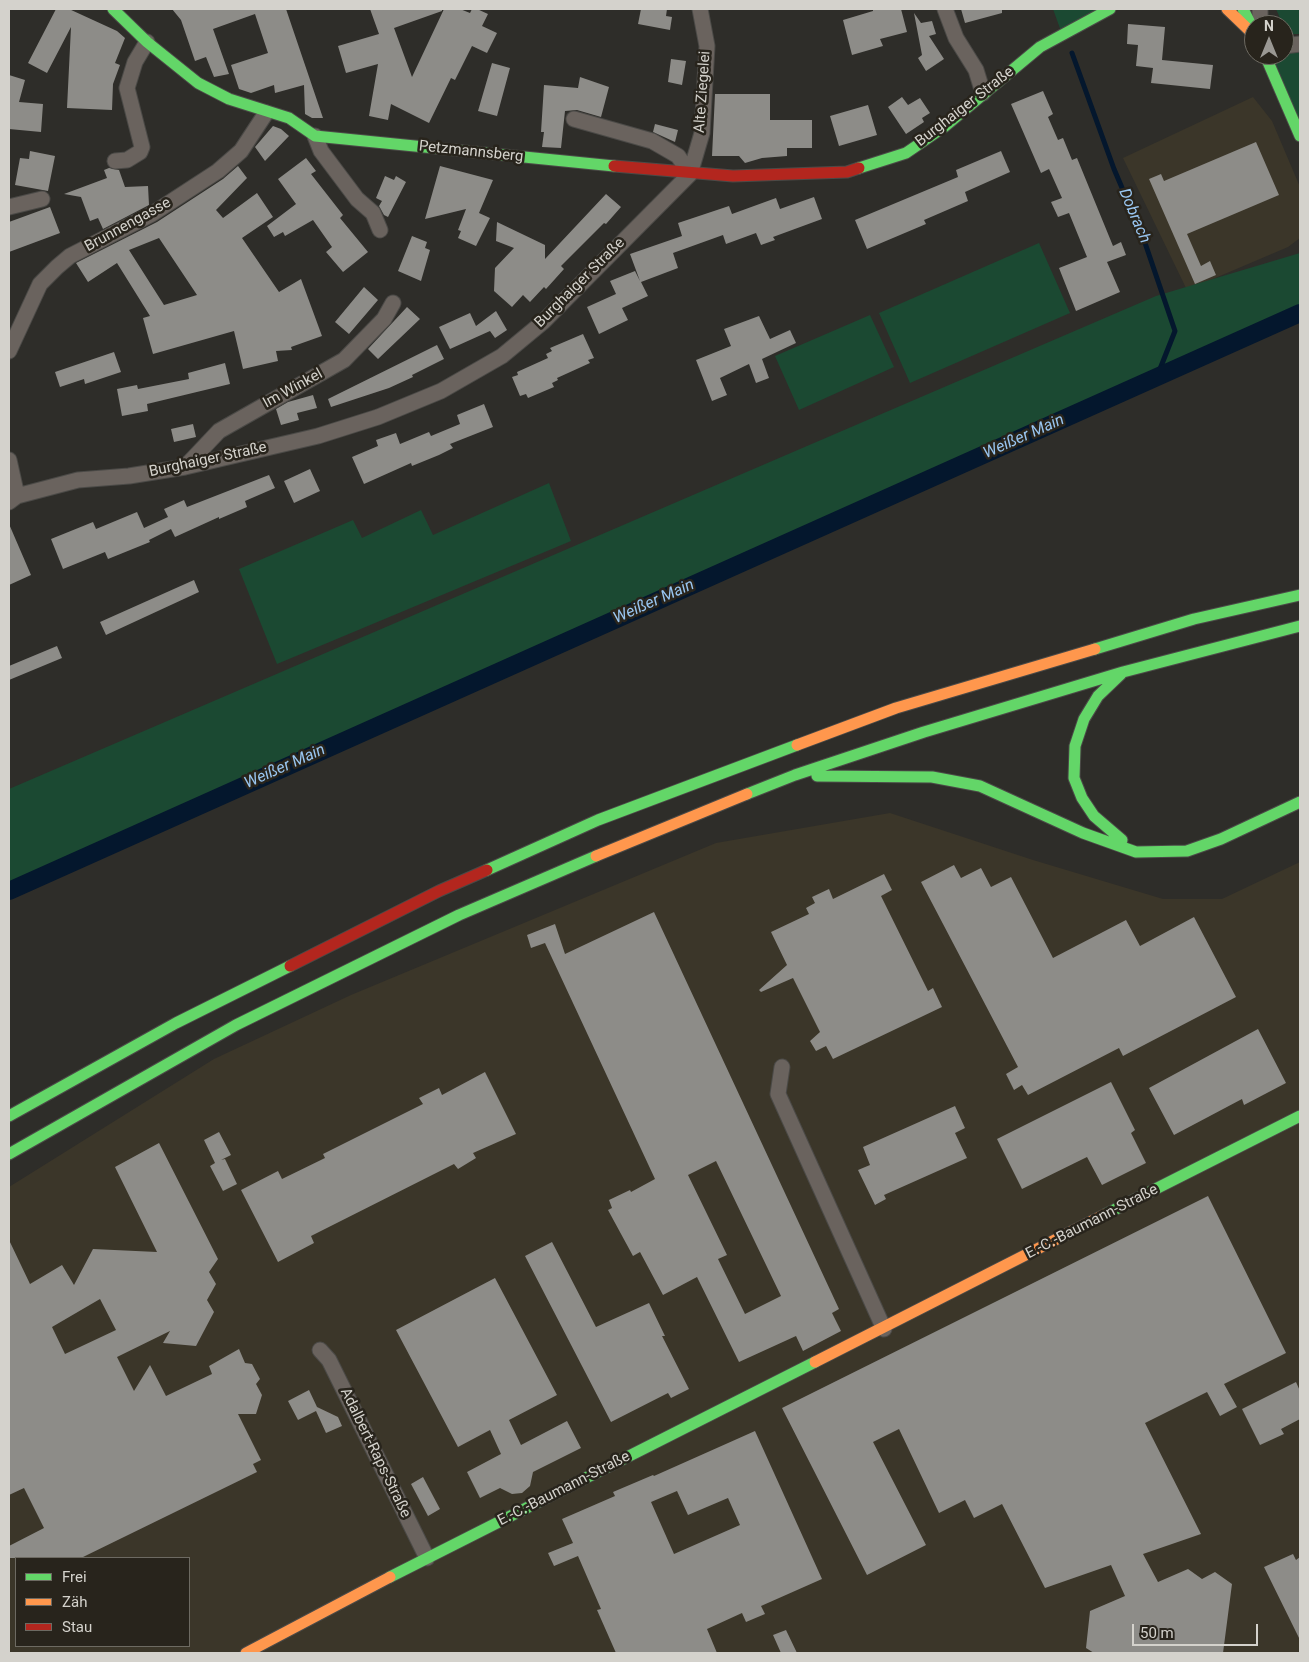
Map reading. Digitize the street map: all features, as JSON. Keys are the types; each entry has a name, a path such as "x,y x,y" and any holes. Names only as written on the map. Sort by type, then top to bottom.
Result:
{"main road":[{"name":"Petzmannsberg","path":"113,9 147,42 198,83 228,99 289,118 315,136 690,174"},
{"name":"Burghaiger Straße","path":"690,174 733,176 847,172 906,153 944,128 983,93 1040,47 1110,9"},
{"path":"1227,9 1244,24"},
{"path":"1269,65 1300,136"},
{"path":"9,1116 176,1023 439,891 598,820 896,708 1194,619 1300,595"},
{"path":"9,1154 236,1025 459,915 632,840 795,775 933,730 1122,672 1300,626"},
{"path":"1122,672 1098,696 1084,719 1075,746 1074,778 1082,798 1094,816 1136,852"},
{"path":"795,775 932,777 980,786 1083,833 1136,852 1187,851 1221,839 1300,802"},
{"name":"E.-C.-Baumann-Straße","path":"246,1653 428,1558 884,1329 1300,1116"}],"street":[{"name":"Alte Ziegelei","path":"690,174 703,123 707,46 700,9"},
{"path":"945,9 956,38 976,70 983,93"},
{"path":"115,161 126,160 140,152 142,147 127,88 135,62 147,42"},
{"name":"Brunnengasse","path":"9,351 40,284 57,267 70,256 152,214 218,171 241,151 266,112"},
{"path":"574,119 652,141 678,156 690,174"},
{"path":"315,136 321,151 357,199 373,213 380,230"},
{"name":"Burghaiger Straße","path":"13,499 78,480 129,476 185,467 318,436 378,417 441,391 502,356 543,322 690,174"},
{"path":"9,207 42,200"},
{"name":"Im Winkel","path":"185,467 220,431 344,360 384,319 393,303"},
{"path":"9,460 13,499"},
{"path":"782,1066 778,1094 884,1329"},
{"name":"Adalbert-Raps-Straße","path":"320,1350 329,1360 428,1558"}],"shaded area":[{"path":"1253,97 1272,121 1300,187 1300,238 1288,247 1187,290 1123,158"},
{"path":"890,813 1033,860 1163,899 1222,899 1300,862 1300,1653 9,1653 9,1187 214,1059 351,995 716,843"}],"green space":[{"path":"1053,9 1110,9 1062,34"},
{"path":"1276,9 1300,9 1300,34 1294,34 1294,15 1279,15"},
{"path":"1300,46 1300,133 1269,65 1294,65 1294,47"},
{"path":"1039,243 1070,313 910,383 879,313"},
{"path":"1300,253 1300,309 9,889 9,789 1156,296"},
{"path":"870,315 894,367 799,410 775,356"},
{"path":"549,483 571,541 277,664 239,569 353,520 362,538 421,510 433,535"}],"building":[{"path":"56,9 69,9 117,31 125,38 115,63 120,65 113,84 112,110 67,108 71,27 47,73 28,63"},
{"path":"172,9 286,9 323,118 312,118 305,114 304,85 275,93 274,85 251,93 239,89 231,65 268,53 255,14 213,29 229,74 214,77 206,57 195,61 181,20"},
{"path":"370,9 442,9 442,11 394,28 412,77 444,9 460,9 470,13 472,9 477,9 488,14 482,26 497,33 487,53 472,46 455,80 451,78 429,123 391,104 388,120 369,116 378,64 346,73 338,46 379,34"},
{"path":"641,9 667,9 666,16 672,17 670,30 638,24"},
{"path":"873,9 901,9 907,32 880,39 883,46 852,55 843,20 873,11"},
{"path":"961,9 1002,9 1002,13 965,23"},
{"path":"914,13 921,23 932,21 936,34 929,36 944,59 926,71 918,58 922,55"},
{"path":"1128,24 1165,27 1162,60 1213,65 1210,89 1151,83 1153,68 1136,66 1138,45 1127,44"},
{"path":"671,59 686,61 682,85 668,82"},
{"path":"492,63 510,68 497,116 478,111"},
{"path":"9,75 25,80 19,102 43,104 41,132 9,129"},
{"path":"580,77 609,87 601,117 577,110 565,111 561,148 542,147 544,132 541,132 544,85 578,88"},
{"path":"1043,91 1053,114 1048,117 1058,140 1063,138 1072,160 1077,158 1113,246 1121,242 1126,255 1107,262 1120,292 1076,311 1059,268 1087,257 1069,213 1058,217 1051,202 1062,198 1049,169 1041,173 1011,104"},
{"path":"715,94 770,94 770,120 812,120 812,148 787,148 787,156 762,158 745,163 739,156 712,156"},
{"path":"902,97 908,105 920,98 930,113 922,118 924,122 906,134 888,107"},
{"path":"868,105 877,135 839,146 830,116"},
{"path":"655,124 678,130 675,142 653,132"},
{"path":"273,126 281,129 289,136 265,161 255,147"},
{"path":"1256,142 1279,195 1187,234 1201,266 1210,261 1216,275 1195,284 1149,179 1161,174 1164,181"},
{"path":"30,151 55,156 48,191 15,185 20,158 29,159"},
{"path":"1001,151 1010,172 965,192 968,201 924,220 926,224 867,249 855,220 958,177 956,170"},
{"path":"306,158 316,171 311,174 343,215 340,218 368,252 343,272 326,252 332,247 313,220 285,236 283,232 274,237 267,226 296,204 278,179"},
{"path":"238,166 247,178 216,210 223,218 257,193 273,217 242,238 279,292 301,279 322,336 291,347 292,350 276,351 278,361 243,369 234,331 153,354 143,318 150,316 117,263 88,282 76,263 157,222 223,179","holes":["159,238 197,295 164,305 129,250"]},
{"path":"440,166 493,180 479,213 490,218 476,246 458,238 461,231 458,230 466,209 425,219"},
{"path":"109,168 119,170 125,187 148,186 149,205 103,229 98,218 90,221 81,197 64,194 107,178 104,170"},
{"path":"385,176 394,180 396,176 406,182 388,217 384,215 379,206 382,201 376,198"},
{"path":"606,194 621,207 606,224 604,223 561,266 564,269 546,289 544,287 530,302 523,295 512,307 494,291 495,268 514,248 496,241 497,222 545,245 545,259"},
{"path":"814,197 822,219 773,237 775,240 761,245 756,233 726,244 723,235 673,253 678,268 641,282 648,296 622,308 628,320 599,334 587,307 616,294 610,281 635,271 640,281 630,254 682,236 678,223 729,206 732,214 776,198 780,209"},
{"path":"50,207 60,233 9,252 9,222"},
{"path":"412,236 427,242 425,248 430,250 421,281 398,271"},
{"path":"364,287 378,300 349,334 335,322"},
{"path":"407,307 420,319 378,359 368,349"},
{"path":"496,311 507,330 495,338 490,331 450,349 439,327 470,313 476,326"},
{"path":"759,316 770,339 790,330 796,343 762,359 769,378 756,383 749,364 720,378 727,395 712,401 696,360 731,346 724,329"},
{"path":"583,334 594,358 588,360 590,363 557,378 558,380 552,383 554,387 528,398 526,394 520,396 512,377 518,375 517,372 548,358 546,354 552,351 550,348"},
{"path":"437,345 444,359 389,388 331,407 328,399"},
{"path":"114,352 121,372 85,384 84,379 60,387 55,372"},
{"path":"225,363 230,384 147,404 148,411 122,416 117,389 137,385 138,389 189,379 188,373"},
{"path":"313,395 317,408 297,413 299,420 281,425 276,409 288,402"},
{"path":"484,404 493,427 450,444 453,448 439,455 412,466 411,463 364,484 352,457 378,446 376,440 396,433 400,444 429,432 431,436 460,424 457,415"},
{"path":"193,424 196,437 174,442 171,429"},
{"path":"310,469 320,491 294,503 284,481"},
{"path":"269,475 275,488 245,501 247,507 219,519 219,517 175,537 171,529 149,540 150,542 108,559 105,552 63,569 51,539 93,522 96,529 137,512 144,528 168,517 164,509 184,500 187,507"},
{"path":"9,524 31,575 9,585"},
{"path":"194,580 199,592 106,635 100,622"},
{"path":"57,646 62,658 9,680 9,666"},
{"path":"954,865 961,878 981,868 991,887 1011,877 1053,958 1126,920 1140,946 1194,917 1236,997 1123,1056 1119,1048 1028,1095 1022,1085 1014,1090 1006,1074 1018,1067 921,882"},
{"path":"884,874 892,890 881,896 928,991 933,988 942,1007 833,1059 826,1046 816,1051 810,1041 820,1032 793,978 761,992 759,990 787,965 771,932 809,914 806,908 815,903 812,897 829,889 833,899"},
{"path":"654,912 839,1309 832,1313 841,1331 803,1351 796,1336 739,1362 697,1277 663,1295 640,1252 633,1256 608,1210 612,1208 609,1200 630,1190 631,1192 655,1179 545,943 531,948 527,935 555,924 565,954","holes":["716,1161 781,1296 745,1314 718,1259 727,1255 688,1175"]},
{"path":"1258,1029 1286,1083 1244,1105 1242,1099 1174,1135 1149,1088"},
{"path":"485,1072 516,1134 473,1153 476,1158 458,1169 454,1164 311,1236 314,1243 278,1262 241,1190 278,1171 282,1179 325,1158 323,1154 423,1104 419,1098 439,1088 442,1095"},
{"path":"1111,1082 1135,1130 1131,1133 1146,1163 1102,1185 1087,1157 1022,1189 997,1139"},
{"path":"955,1106 965,1128 955,1133 967,1158 884,1195 886,1199 875,1205 858,1170 870,1165 863,1147"},
{"path":"219,1132 231,1155 221,1160 225,1159 237,1184 223,1191 210,1166 215,1163 204,1140"},
{"path":"159,1143 218,1259 209,1272 216,1284 207,1300 214,1312 196,1346 163,1343 170,1331 117,1357 134,1391 150,1365 166,1396 212,1374 209,1366 239,1349 245,1363 252,1364 260,1379 256,1384 262,1395 256,1414 238,1414 261,1460 253,1464 257,1472 83,1557 9,1558 9,1546 44,1528 24,1488 9,1495 9,1240 30,1284 62,1265 74,1285 93,1249 157,1252 115,1167","holes":["100,1299 116,1330 65,1354 52,1327"]},
{"path":"1208,1196 1286,1353 1224,1384 1237,1407 1220,1416 1207,1392 1145,1423 1201,1534 1143,1554 1158,1582 1188,1569 1202,1579 1215,1572 1232,1584 1223,1653 1094,1653 1086,1648 1090,1611 1125,1596 1111,1565 1045,1588 1002,1504 974,1518 965,1500 939,1513 899,1429 873,1442 926,1545 867,1575 782,1408"},
{"path":"552,1242 596,1327 649,1303 665,1336 662,1336 689,1389 671,1398 668,1393 611,1422 525,1256"},
{"path":"495,1278 557,1395 509,1420 521,1445 567,1421 581,1448 533,1472 530,1486 522,1493 512,1494 500,1488 480,1498 467,1472 501,1454 490,1430 458,1447 396,1330"},
{"path":"1296,1382 1300,1391 1300,1419 1281,1429 1284,1434 1260,1445 1242,1409"},
{"path":"309,1390 317,1407 338,1417 342,1426 326,1433 316,1411 298,1420 288,1401"},
{"path":"755,1431 822,1579 761,1606 765,1614 746,1622 742,1613 707,1629 717,1653 616,1653 597,1610 601,1609 578,1556 554,1566 548,1553 573,1543 562,1519 615,1496 613,1492","holes":["677,1491 688,1515 728,1498 740,1525 674,1554 651,1502"]},
{"path":"423,1477 440,1509 428,1516 411,1484"},
{"path":"1293,1554 1296,1560 1300,1557 1300,1640 1264,1567"},
{"path":"786,1630 797,1653 781,1653 773,1635"}],"waterway":[{"name":"Dobrach","path":"1072,53 1114,169 1143,237 1175,331 1156,379"},
{"name":"Weißer Main","path":"9,891 1300,313"}],"traffic: fast":[{"path":"113,9 147,42 198,83 229,99 289,118 315,136 614,166"},
{"path":"859,168 906,153 944,127 1040,47 1110,9"},
{"path":"1243,9 1246,15"},
{"path":"1269,65 1300,136"},
{"path":"1095,649 1194,619 1300,595"},
{"path":"747,794 795,775 924,732 1123,672 1300,626"},
{"path":"1121,674 1098,696 1084,719 1075,746 1074,778 1082,798 1094,816 1122,840"},
{"path":"487,870 598,820 797,745"},
{"path":"817,776 932,777 980,786 1083,833 1136,852 1187,851 1221,839 1300,802"},
{"path":"9,1154 236,1025 459,915 596,856"},
{"path":"9,1116 176,1023 290,966"},
{"path":"1106,1214 1300,1116"},
{"path":"390,1577 815,1362"}],"traffic: slow":[{"path":"1227,9 1244,25"},
{"path":"797,745 896,708 1095,649"},
{"path":"596,856 747,794"},
{"path":"815,1362 1106,1214"},
{"path":"246,1653 390,1577"}],"traffic: jam":[{"path":"614,166 733,176 847,172 859,168"},
{"path":"290,966 439,891 487,870"}]}
